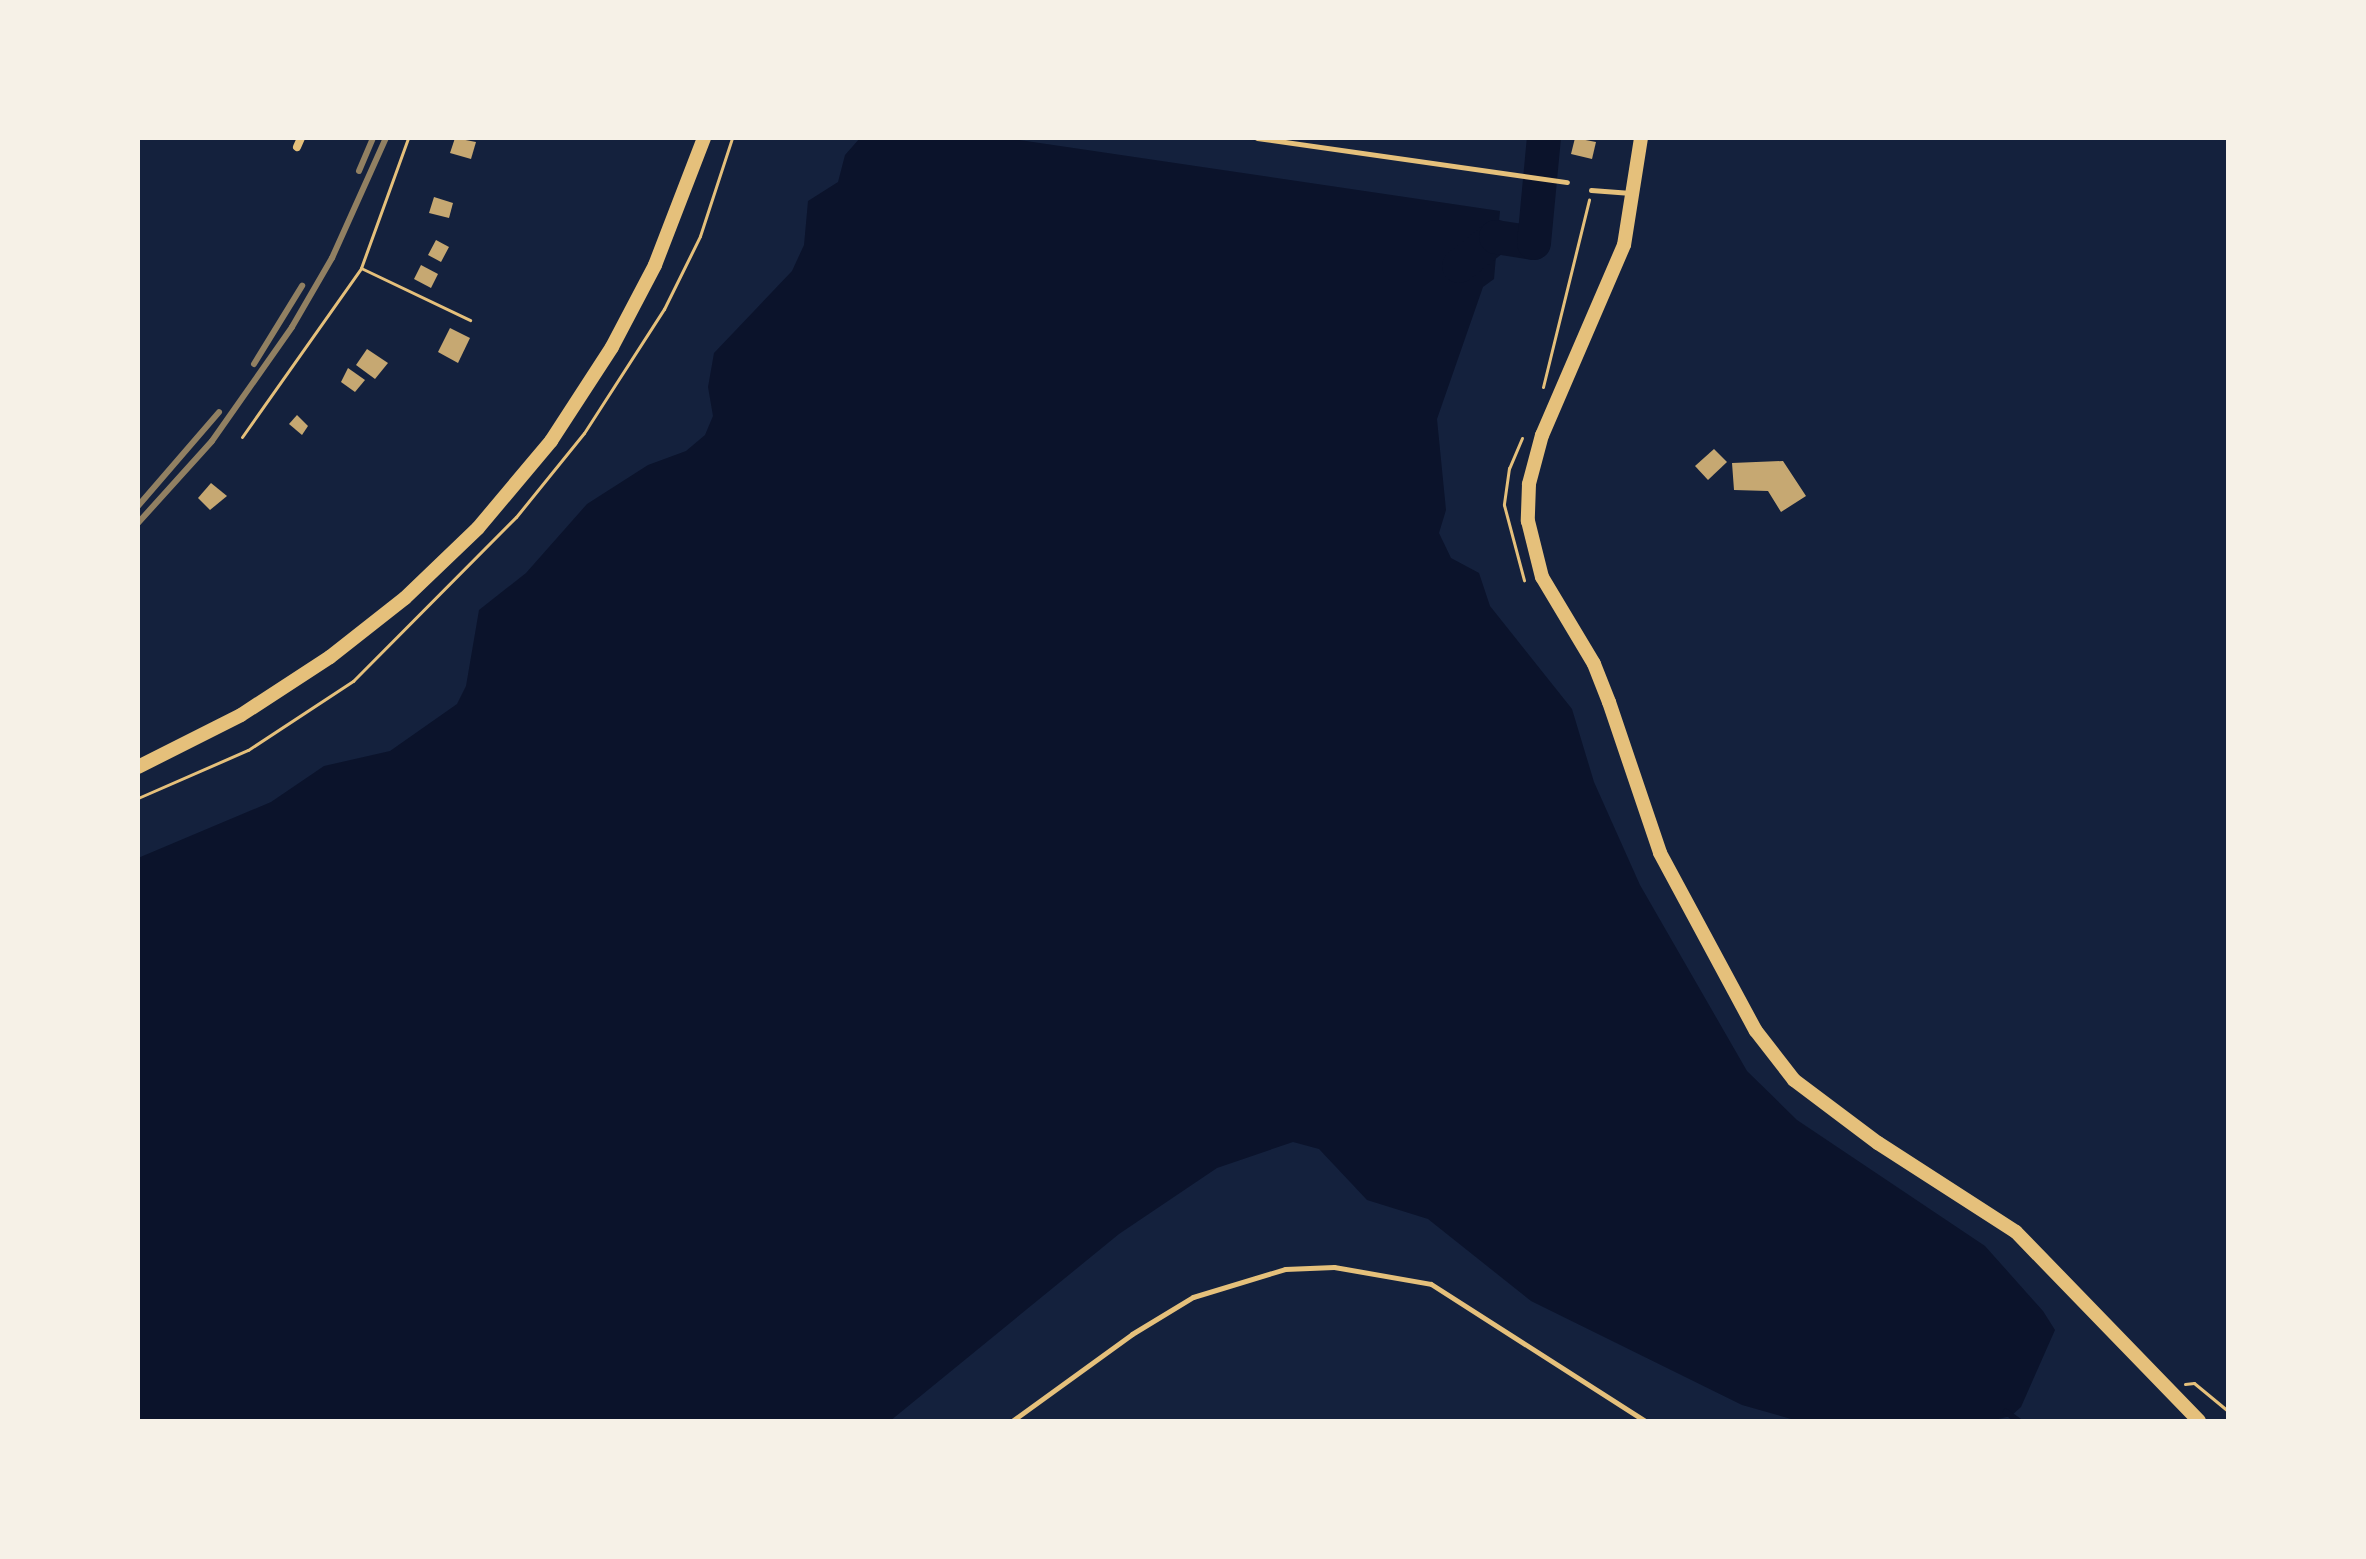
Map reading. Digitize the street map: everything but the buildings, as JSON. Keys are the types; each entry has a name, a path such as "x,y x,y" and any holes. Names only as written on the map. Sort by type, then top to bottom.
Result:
{"main road":[{"path":"138,767 241,715 330,657 405,598 478,528 551,441 612,347 655,265 704,138"},
{"path":"1641,138 1636,194 1612,282 1542,435 1529,484 1533,549 1542,577 1581,641 1609,702 1660,853 1774,1057 1813,1097 2016,1232 2199,1421"}],"lane":[{"path":"1257,138 1567,182"},
{"path":"1591,190 1636,194"},
{"path":"1012,1421 1132,1334 1193,1297 1285,1269 1334,1267 1431,1284 1645,1421"}],"path":[{"path":"242,437 361,268 408,138"},
{"path":"1539,397 1591,190"},
{"path":"361,268 470,320"},
{"path":"1525,432 1509,468 1504,505 1510,539 1529,588"},
{"path":"2169,1387 2194,1383 2228,1411"}],"water":[{"path":"860,138 1006,138 1500,211 1494,279 1483,287 1437,419 1446,510 1439,533 1451,558 1479,573 1490,606 1572,709 1594,782 1640,885 1747,1071 1797,1120 1985,1246 2043,1311 2055,1330 2021,1407 2011,1416 1990,1421 1798,1421 1742,1405 1531,1301 1428,1219 1367,1200 1319,1149 1293,1142 1217,1168 1119,1234 890,1421 138,1421 138,858 271,802 324,766 390,751 457,704 466,686 479,610 526,573 587,504 648,465 686,451 705,435 713,416 708,387 714,353 792,271 804,245 808,201 838,182 845,155"}],"waterway":[{"path":"1459,266 1496,237 1534,243 1544,138"},
{"path":"2006,1412 2019,1421"}],"railway":[{"path":"359,171 373,138"},
{"path":"138,523 212,441 292,327 332,258 386,138"},
{"path":"254,364 302,286"},
{"path":"138,506 219,412"}]}
